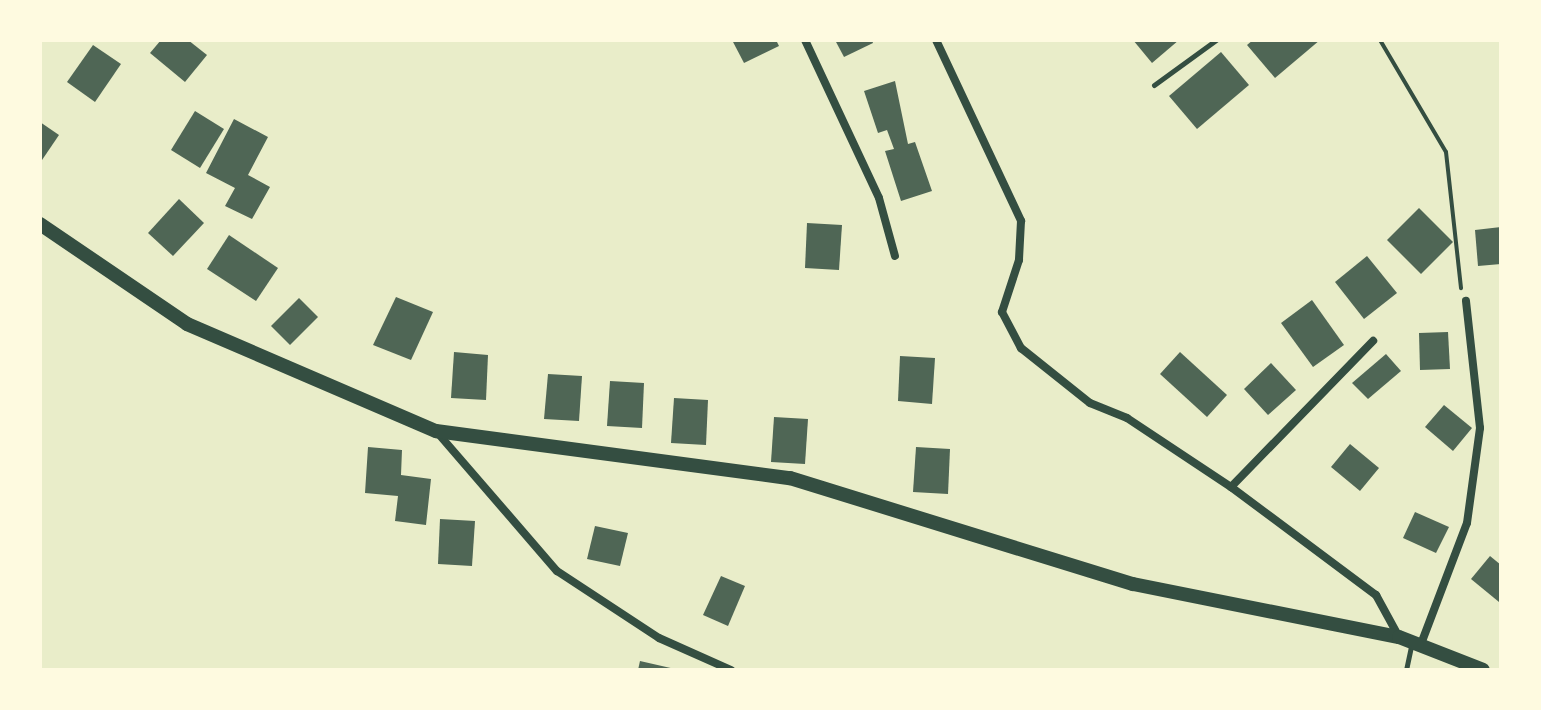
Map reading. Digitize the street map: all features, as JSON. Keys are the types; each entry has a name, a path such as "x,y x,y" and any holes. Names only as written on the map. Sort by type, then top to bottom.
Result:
{"street":[{"path":"805,40 879,198 895,256"},
{"path":"936,40 1021,221 1019,260 1002,312 1010,333 1090,403 1127,418 1231,487 1376,595 1411,641"},
{"path":"40,224 187,324 436,431 790,478 1133,584 1411,641 1483,670"},
{"path":"1411,641 1467,523 1480,428 1466,301"},
{"path":"1231,487 1373,341"},
{"path":"436,431 557,571 659,638 731,670"}],"lane":[{"path":"1154,85 1216,40"},
{"path":"1406,670 1411,641"}],"path":[{"path":"1380,40 1446,152 1466,301"}],"building":[{"path":"161,40 188,40 207,55 185,82 150,53"},
{"path":"732,40 776,40 779,46 744,63"},
{"path":"835,40 872,40 873,43 844,57"},
{"path":"1133,40 1179,40 1152,63"},
{"path":"1253,40 1320,40 1275,78 1247,45"},
{"path":"93,45 121,64 95,102 67,82"},
{"path":"1221,52 1249,85 1197,129 1169,96"},
{"path":"895,81 908,144 915,142 932,191 901,201 885,151 894,149 887,130 878,133 864,91"},
{"path":"195,111 224,129 200,168 171,150"},
{"path":"234,119 268,137 248,175 270,187 252,219 225,206 235,188 206,173"},
{"path":"40,122 59,135 40,163"},
{"path":"179,199 204,223 173,256 148,233"},
{"path":"1419,208 1453,242 1421,274 1387,240"},
{"path":"807,223 842,225 839,270 805,268"},
{"path":"1501,227 1501,264 1478,266 1475,230"},
{"path":"229,235 278,268 256,301 207,269"},
{"path":"1367,256 1397,293 1364,319 1335,282"},
{"path":"396,297 433,312 411,360 373,345"},
{"path":"299,298 318,317 290,345 271,326"},
{"path":"1312,300 1344,345 1313,367 1281,323"},
{"path":"1448,332 1450,369 1420,370 1419,333"},
{"path":"454,352 488,355 486,400 451,398"},
{"path":"1180,352 1227,395 1207,417 1160,374"},
{"path":"1386,354 1401,371 1368,399 1352,383"},
{"path":"900,356 935,358 932,404 898,401"},
{"path":"1271,363 1296,390 1268,415 1244,389"},
{"path":"548,374 582,376 579,421 544,419"},
{"path":"610,381 644,383 642,428 607,426"},
{"path":"674,398 708,400 706,445 671,443"},
{"path":"1444,405 1472,428 1453,451 1425,427"},
{"path":"774,417 808,419 805,464 771,462"},
{"path":"1350,444 1379,468 1360,491 1331,467"},
{"path":"368,447 402,450 401,475 431,479 426,525 395,521 398,496 365,493"},
{"path":"916,447 950,449 948,494 913,492"},
{"path":"1415,512 1449,527 1436,553 1403,538"},
{"path":"440,519 475,521 472,566 438,564"},
{"path":"595,526 628,533 620,566 587,559"},
{"path":"1490,556 1501,565 1499,602 1471,579"},
{"path":"721,576 745,586 728,626 703,615"},
{"path":"640,661 675,669 638,670"}]}
